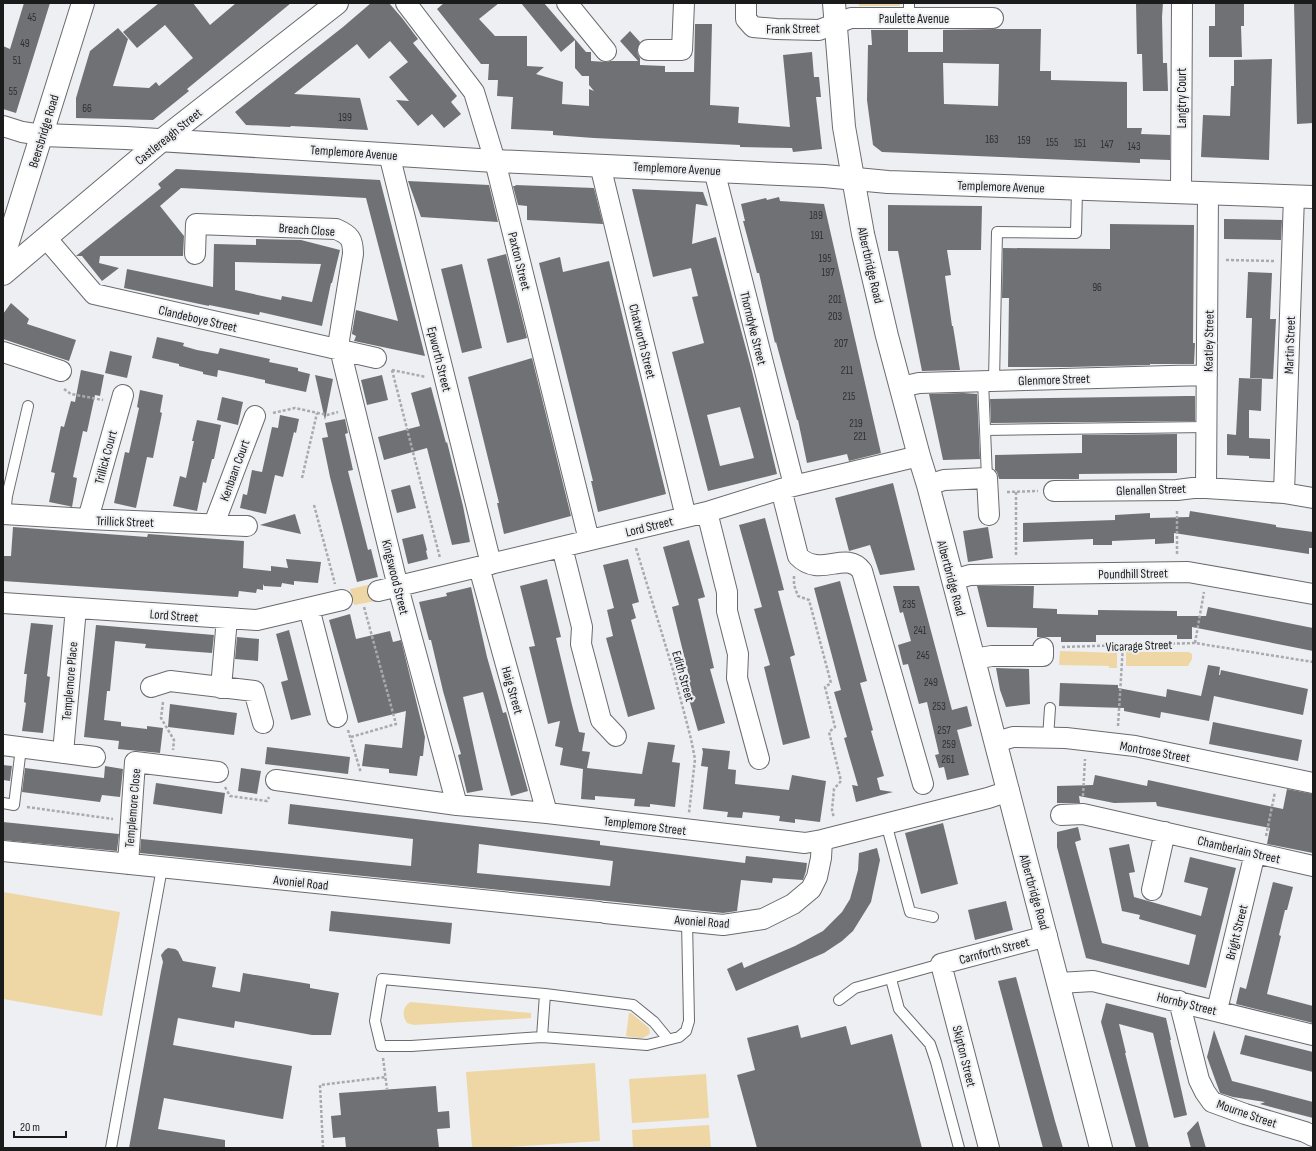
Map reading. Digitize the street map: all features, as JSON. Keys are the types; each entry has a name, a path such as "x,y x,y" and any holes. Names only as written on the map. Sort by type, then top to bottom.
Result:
{"main road":[{"name":"Beersbridge Road","path":"3,258 83,3"},
{"name":"Castlereagh Street","path":"3,274 162,140 337,3"},
{"name":"Albertbridge Road","path":"834,14 844,127 852,179 887,336 1009,791 1101,1148"},
{"name":"Templemore Avenue","path":"42,134 495,161 824,176 894,182 1304,197"}],"street":[{"name":"Paxton Street","path":"406,3 474,92 495,161 589,540"},
{"path":"567,3 606,51"},
{"path":"648,50 682,50 684,3"},
{"name":"Frank Street","path":"746,3 746,19 753,27 819,30 834,14"},
{"name":"Langtry Court","path":"1181,192 1182,3"},
{"name":"Paulette Avenue","path":"834,14 851,18 909,11 993,18"},
{"path":"3,126 22,132 42,134"},
{"name":"Epworth Street","path":"389,154 446,381 485,566"},
{"name":"Chatworth Street","path":"600,165 686,517"},
{"name":"Thorndyke Street","path":"714,170 788,487 798,556"},
{"name":"Keatley Street","path":"1206,488 1209,260 1208,193"},
{"name":"Martin Street","path":"1284,493 1292,261 1304,197"},
{"name":"Breach Close","path":"195,254 188,224 336,229 345,233 350,238 353,245 353,254 339,340 340,349"},
{"name":"Clandeboye Street","path":"46,238 94,294 376,358"},
{"name":"Kingswood Street","path":"340,349 398,587 457,805"},
{"path":"3,352 61,371"},
{"name":"Glenmore Street","path":"901,387 919,383 1207,375"},
{"name":"Trillick Court","path":"88,519 121,399"},
{"name":"Kenbaan Court","path":"214,524 255,416"},
{"name":"Lord Street","path":"378,591 707,512 788,487 919,456"},
{"path":"928,486 944,480 988,485 989,515"},
{"name":"Glenallen Street","path":"1054,491 1177,490 1206,488 1284,493 1313,498"},
{"path":"707,512 727,592 727,611 738,654 737,678 758,759"},
{"name":"Trillick Street","path":"4,514 247,526"},
{"path":"562,547 582,627 581,644 601,720 616,736"},
{"path":"798,556 804,562 812,565 851,562 858,565 862,571 923,784"},
{"name":"Haig Street","path":"485,566 547,813"},
{"name":"Poundhill Street","path":"952,580 970,575 1188,572 1313,594"},
{"name":"Lord Street","path":"3,603 257,620 340,600"},
{"name":"Templemore Place","path":"63,753 76,608"},
{"path":"309,608 337,716"},
{"path":"221,688 227,618"},
{"path":"973,659 992,656 1043,656 1043,648"},
{"path":"158,684 170,681 254,691 263,723"},
{"name":"Montrose Street","path":"996,742 1013,737 1048,738 1086,740 1135,746 1313,783"},
{"path":"12,747 95,757"},
{"name":"Templemore Close","path":"128,864 135,762 218,772"},
{"name":"Templemore Street","path":"276,780 457,805 547,813 805,843 830,838 1009,791"},
{"name":"Chamberlain Street","path":"1061,815 1083,814 1313,866"},
{"path":"1152,890 1165,832"},
{"name":"Avoniel Road","path":"3,851 723,925 763,919 793,904 811,889 817,877 821,858 830,838"},
{"name":"Bright Street","path":"1217,1010 1255,853"},
{"name":"Carnforth Street","path":"941,964 1047,936"},
{"name":"Skipton Street","path":"941,964 989,1148"},
{"name":"Hornby Street","path":"1059,983 1093,981 1217,1010 1313,1035"},
{"name":"Mourne Street","path":"1179,1001 1199,1080 1212,1102 1245,1114 1305,1132 1313,1136"}],"lane":[{"path":"988,485 985,430 997,232 1076,233 1076,189"},
{"path":"4,514 28,406"},
{"path":"985,430 1207,426"},
{"path":"1048,738 1050,708"},
{"path":"3,803 14,805 12,747"},
{"path":"886,823 910,912 933,917"},
{"path":"111,1148 162,868"},
{"path":"668,1039 654,1022 633,1005 545,994 382,979 375,1022 382,1046 411,1046 542,1037 647,1045 679,1037 686,1031 689,1021 688,921"},
{"path":"839,1000 855,988 941,964"},
{"path":"890,978 899,1009 930,1044 959,1148"},
{"path":"542,1037 545,994"}],"path":[{"path":"1209,260 1292,261"},
{"path":"376,358 392,370 446,381"},
{"path":"392,370 444,575"},
{"path":"61,371 58,385 71,394 121,399"},
{"path":"255,416 295,408 327,415 354,408"},
{"path":"302,478 317,412"},
{"path":"988,485 1016,492 1054,491"},
{"path":"1177,490 1177,572"},
{"path":"1016,492 1016,574"},
{"path":"314,505 340,600"},
{"name":"Edith Street","path":"630,530 673,670 695,759 687,830"},
{"path":"798,556 794,571 794,586 798,596 809,600 831,683 825,687 835,727 829,732 842,781 834,789 830,838"},
{"path":"1195,643 1207,575"},
{"path":"351,737 396,724 364,607"},
{"name":"Vicarage Street","path":"1043,648 1195,643 1313,662"},
{"path":"1117,744 1123,645"},
{"path":"158,684 161,718 174,740 171,766"},
{"path":"337,716 347,723 367,793"},
{"path":"1083,814 1086,740"},
{"path":"218,772 230,796 267,801 276,780"},
{"path":"1255,853 1264,843 1278,776"},
{"path":"14,805 131,822"},
{"path":"382,1046 387,1089"},
{"path":"323,1148 320,1084 386,1077"}],"shaded area":[{"path":"859,3 902,3 899,6 859,6"},
{"path":"372,584 376,601 354,605 350,589"},
{"path":"1060,651 1117,653 1117,668 1109,668 1109,666 1059,665"},
{"path":"1126,652 1189,652 1192,654 1192,659 1188,666 1126,666"},
{"path":"3,892 120,912 102,1016 3,999"},
{"path":"410,1002 531,1013 531,1018 414,1025 407,1023 404,1017 404,1009"},
{"path":"629,1013 649,1028 650,1033 648,1035 642,1038 626,1036"},
{"path":"595,1063 600,1141 472,1148 466,1072"},
{"path":"706,1074 709,1118 632,1123 629,1079"},
{"path":"709,1125 711,1148 633,1148 632,1130"}],"building":[{"path":"24,3 50,3 16,113 3,109 3,46 10,49"},
{"path":"159,3 193,3 210,25 236,3 291,3 187,89 189,91 153,120 76,118 76,98 90,51 118,28 128,39 113,86 149,88 156,82 159,86 193,58 165,25 137,48 123,32"},
{"path":"371,3 389,3 402,18 418,39 413,43 457,96 451,102 461,114 444,128 432,114 418,126 396,100 409,101 389,77 408,62 390,41 369,59 357,44 294,94 360,98 368,130 246,125 235,112 343,27"},
{"path":"444,3 499,3 479,19 495,36 527,36 527,66 544,67 536,74 563,82 562,104 589,106 589,89 594,91 589,85 589,76 582,76 575,68 575,40 561,52 521,3 544,3 586,52 591,52 591,61 638,61 620,41 630,31 640,42 637,50 640,58 640,65 665,66 665,72 694,72 695,24 712,24 710,105 739,107 738,123 790,127 783,55 812,52 814,77 819,77 821,97 816,97 822,149 793,152 792,148 740,147 740,145 594,138 553,135 553,131 511,129 513,97 497,96 498,80 488,80 489,64 481,64 437,9"},
{"path":"1136,3 1163,3 1163,63 1167,63 1168,91 1143,91 1142,54 1137,54"},
{"path":"1215,3 1244,3 1244,26 1241,26 1242,57 1209,57 1209,26 1215,26"},
{"path":"1294,3 1313,3 1313,123 1297,124"},
{"path":"1041,29 1040,71 1051,71 1051,80 1127,82 1127,128 1142,128 1141,134 1170,135 1170,160 1140,159 1140,163 882,152 873,145 867,100 868,45 872,45 871,30 908,30 908,52 943,52 943,30","holes":["943,63 999,64 998,106 944,104"]},
{"path":"1272,59 1269,160 1201,157 1203,115 1230,116 1231,86 1234,86 1234,60"},
{"path":"176,169 380,180 425,356 354,341 356,336 352,333 356,310 398,321 366,198 181,188 160,206 184,236 183,256 100,256 99,263 119,268 102,281 82,256 76,256 161,188 158,184"},
{"path":"408,181 489,185 498,222 421,217"},
{"path":"515,185 594,188 603,224 527,220 527,206 518,205 513,186 516,186"},
{"path":"632,189 703,192 708,206 696,204 692,244 716,237 752,371 777,474 708,491 672,352 704,343 692,297 698,296 691,268 653,277","holes":["740,407 754,458 720,466 707,415"]},
{"path":"779,197 780,201 824,204 881,453 849,461 847,454 807,463 798,420 776,342 775,343 759,273 757,273 743,221 745,221 741,204 766,198 767,200"},
{"path":"888,205 982,206 981,250 947,250 951,275 945,276 960,370 922,371 898,251 888,251"},
{"path":"1224,219 1282,220 1281,240 1224,239"},
{"path":"1110,224 1194,225 1194,364 1008,367 1009,298 1002,298 1003,248 1110,249"},
{"path":"256,239 301,240 340,250 322,326 260,312 259,315 124,288 127,269 213,287 214,244 256,245","holes":["235,262 321,264 312,302 282,296 281,300 235,290"]},
{"path":"506,254 527,338 507,343 487,259"},
{"path":"560,257 563,272 609,261 666,494 598,512 591,481 593,481 539,263"},
{"path":"462,264 482,348 462,353 441,269"},
{"path":"1248,272 1272,273 1270,319 1276,319 1273,379 1250,378 1252,318 1246,318"},
{"path":"11,303 29,319 27,324 76,340 69,361 3,339 3,314"},
{"path":"157,337 184,343 183,346 197,350 218,354 220,348 270,359 269,362 298,368 298,371 310,374 306,392 265,383 265,380 218,370 217,377 203,374 203,372 179,366 179,364 152,358"},
{"path":"110,351 132,356 127,378 105,373"},
{"path":"532,358 571,516 504,534 497,503 499,503 468,377"},
{"path":"81,370 104,375 100,396 95,395 87,432 83,431 73,477 77,478 72,507 49,502 55,473 51,472 61,426 64,427 71,401 75,402"},
{"path":"315,375 333,379 325,420"},
{"path":"382,375 388,400 367,405 361,380"},
{"path":"1239,378 1262,379 1261,411 1249,410 1249,438 1270,439 1270,459 1227,455 1227,434 1236,435"},
{"path":"431,387 446,443 447,442 463,506 470,542 452,545 427,448 384,460 378,437 420,426 411,393"},
{"path":"140,390 163,395 160,412 162,413 153,458 147,457 136,508 114,503 125,452 129,453 139,408 137,407"},
{"path":"929,394 977,394 980,459 943,460"},
{"path":"1195,396 1195,421 991,423 990,399"},
{"path":"222,397 243,402 238,425 217,420"},
{"path":"280,415 299,419 296,433 294,432 283,477 275,475 266,514 240,508 243,494 247,495 252,470 262,472 272,427 278,428"},
{"path":"345,419 348,433 345,434 353,470 348,471 368,550 371,549 378,577 357,582 330,477 322,438 328,437 325,423"},
{"path":"197,420 221,425 214,459 212,459 206,483 203,482 197,511 173,506 180,476 186,478"},
{"path":"1177,434 1177,473 1079,474 1079,479 999,479 995,470 995,455 1082,453 1082,435"},
{"path":"893,483 915,570 880,575 870,545 849,551 835,498"},
{"path":"410,485 416,508 397,513 391,490"},
{"path":"1190,511 1276,525 1276,527 1313,532 1313,548 1309,548 1309,554 1174,533 1174,543 1155,544 1155,539 1112,541 1112,545 1093,545 1093,539 1023,542 1023,523 1115,520 1115,515 1150,513 1150,518 1189,517"},
{"path":"295,514 301,534 260,525"},
{"path":"765,518 784,590 778,591 795,655 790,657 810,738 783,745 764,667 770,665 754,609 762,607 739,525"},
{"path":"13,527 147,537 148,534 244,541 243,568 271,571 271,566 288,568 286,559 321,562 318,583 294,581 294,585 282,583 281,587 264,586 263,584 263,590 257,589 256,593 239,591 238,597 3,581 3,556 11,556"},
{"path":"988,527 993,558 968,562 963,531"},
{"path":"423,534 428,559 408,564 402,539"},
{"path":"689,540 705,597 698,599 714,668 710,669 725,723 698,731 683,678 689,676 672,607 679,605 663,547"},
{"path":"628,559 639,602 632,604 636,618 631,620 655,709 628,717 606,638 613,636 607,610 614,608 603,565"},
{"path":"547,579 561,637 556,638 572,705 579,732 585,733 582,751 590,752 587,768 642,774 648,742 675,745 672,762 680,763 675,807 650,804 650,807 634,806 635,799 595,796 595,800 581,799 583,769 560,765 563,748 555,746 560,721 548,724 529,647 535,646 520,586"},
{"path":"840,581 867,681 860,683 873,730 871,731 884,776 877,778 880,790 893,792 856,802 852,785 858,786 844,738 847,737 834,692 841,690 814,588"},
{"path":"893,586 919,586 952,710 967,706 972,726 957,730 969,775 947,780 944,767 939,768 935,755 939,754 927,702 919,704 908,664 903,665 898,645 911,641 903,612 900,613"},
{"path":"977,586 1034,586 1033,608 1057,609 1057,614 1098,615 1098,610 1177,611 1177,616 1206,616 1208,607 1313,628 1313,651 1192,627 1192,639 1177,639 1177,635 1096,635 1096,642 1061,642 1061,637 1037,637 1037,628 987,627"},
{"path":"471,587 487,657 503,713 506,712 528,791 511,796 483,692 463,697 483,790 467,793 458,755 461,754 443,691 431,640 429,640 419,602 447,596 446,593"},
{"path":"350,614 356,639 390,631 393,642 401,640 425,737 423,756 420,756 417,776 389,773 389,769 362,766 365,744 402,748 406,711 358,723 329,620"},
{"path":"31,623 53,625 47,676 50,677 43,733 22,731 26,703 24,702 27,674 24,674"},
{"path":"96,625 214,635 212,653 145,648 146,644 115,641 110,691 107,691 104,720 121,722 121,726 147,729 147,726 163,728 160,753 118,749 119,741 84,737"},
{"path":"289,630 311,715 291,720 281,682 288,680 276,634"},
{"path":"237,637 259,639 258,661 235,659"},
{"path":"1208,665 1220,667 1219,675 1221,670 1308,689 1303,715 1214,696 1209,721 1161,712 1160,718 1124,711 1124,708 1059,706 1060,683 1118,685 1118,688 1166,697 1167,689 1201,696"},
{"path":"996,668 1029,669 1030,704 1006,707 1000,690"},
{"path":"170,704 237,713 234,735 168,727"},
{"path":"1213,722 1302,740 1298,761 1209,744"},
{"path":"267,747 350,757 348,774 265,764"},
{"path":"702,748 730,751 728,769 736,770 735,784 789,790 792,775 826,781 820,822 795,819 795,823 779,821 780,816 743,812 742,818 727,817 728,812 703,809 708,767 701,766 703,752"},
{"path":"3,765 12,766 10,781 3,780"},
{"path":"105,766 123,769 120,797 102,795 100,802 22,792 25,768 104,778"},
{"path":"241,768 261,771 257,794 238,791"},
{"path":"1095,775 1147,786 1148,780 1283,809 1287,789 1313,794 1313,853 1267,844 1270,828 1157,806 1156,802 1114,803 1079,796 1080,803 1057,803 1057,786 1093,785"},
{"path":"156,783 225,793 222,814 153,804"},
{"path":"290,804 600,841 600,845 745,863 746,856 807,863 803,880 773,878 772,883 741,880 737,911 723,913 140,853 141,839 411,866 413,839 288,824","holes":["479,844 613,861 610,886 477,873"]},
{"path":"3,822 119,834 117,851 3,840"},
{"path":"943,823 958,884 921,894 905,833"},
{"path":"1078,827 1081,840 1075,842 1102,943 1189,965 1196,935 1139,919 1140,915 1122,911 1109,848 1129,844 1135,872 1129,873 1134,897 1201,916 1208,888 1184,882 1190,857 1236,868 1206,988 1086,958 1057,847 1057,832"},
{"path":"877,848 880,860 871,902 853,931 842,941 824,953 736,991 727,969 742,962 744,968 795,946 823,931 842,912 850,899 858,870 859,853"},
{"path":"1273,882 1293,887 1287,910 1285,910 1279,935 1281,936 1267,994 1313,1006 1313,1023 1236,1004 1240,987 1246,989"},
{"path":"1006,901 1013,930 975,940 968,910"},
{"path":"331,911 452,923 450,944 329,931"},
{"path":"168,948 178,951 183,961 216,967 212,987 240,992 243,973 310,984 310,988 339,993 331,1035 312,1035 235,1021 234,1028 178,1018 173,1045 292,1066 283,1119 164,1098 158,1129 225,1140 225,1148 129,1148 163,962 161,955"},
{"path":"1016,977 1063,1148 1043,1148 998,981"},
{"path":"1106,1003 1166,1018 1187,1115 1174,1118 1153,1033 1119,1024 1149,1148 1136,1148 1101,1022"},
{"path":"798,1025 801,1038 846,1026 851,1045 892,1034 922,1148 757,1148 737,1075 755,1070 747,1038"},
{"path":"1214,1030 1232,1081 1313,1102 1313,1118 1260,1104 1265,1102 1233,1097 1220,1093 1207,1057"},
{"path":"1245,1035 1313,1052 1313,1072 1240,1054"},
{"path":"436,1086 438,1112 449,1111 450,1128 437,1129 439,1148 346,1148 345,1137 333,1138 331,1116 341,1115 339,1093"},
{"path":"1198,1121 1206,1148 1191,1148 1187,1133"}]}
